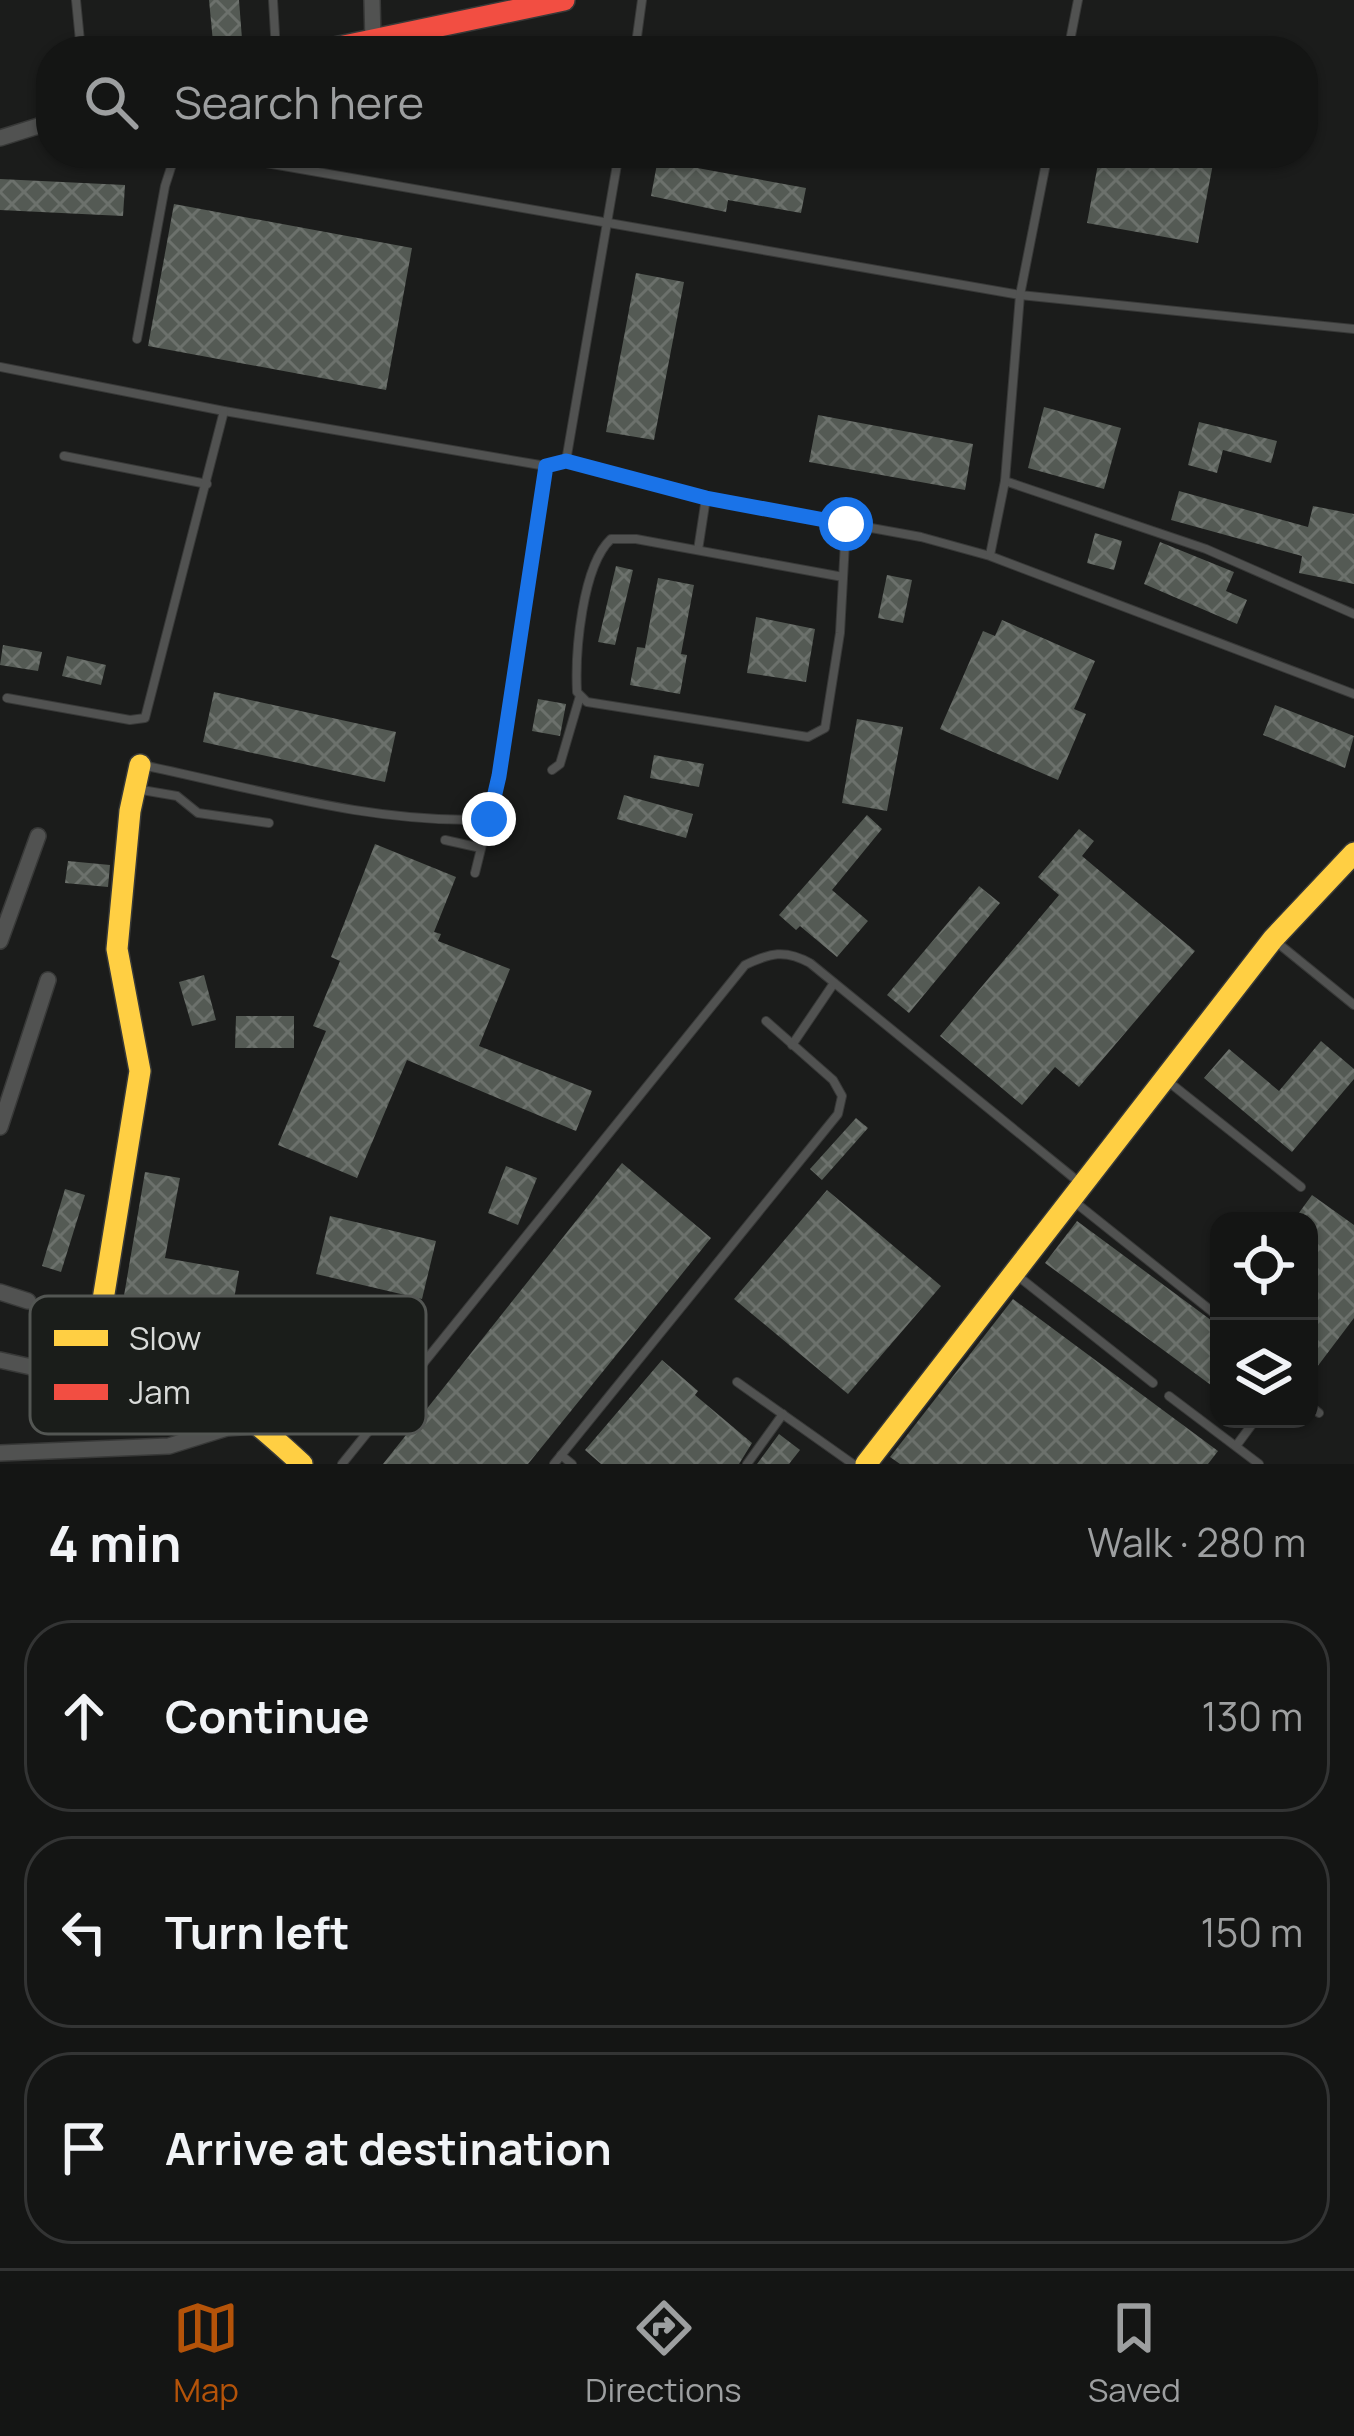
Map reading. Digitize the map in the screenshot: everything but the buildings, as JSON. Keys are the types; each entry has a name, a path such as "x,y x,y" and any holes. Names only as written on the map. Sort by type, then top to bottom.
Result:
{"street":[{"path":"372,0 373,36"},
{"path":"400,36 564,0"},
{"path":"0,138 36,127"},
{"path":"104,1296 140,1071 117,949 140,765"},
{"path":"0,941 38,836"},
{"path":"866,1464 1273,939 1354,853"},
{"path":"0,1127 48,980"},
{"path":"0,1292 28,1301"},
{"path":"0,1360 30,1367"},
{"path":"0,1453 169,1446 208,1434"},
{"path":"263,1434 302,1464"}],"lane":[{"path":"76,0 80,36"},
{"path":"273,0 275,36"},
{"path":"636,36 642,0"},
{"path":"1071,36 1078,0"},
{"path":"137,339 171,168"},
{"path":"294,168 1020,295 1354,329"},
{"path":"566,461 617,168"},
{"path":"990,556 1005,481 1020,295 1045,168"},
{"path":"0,367 546,466 566,461 706,498 921,537 990,556 1354,694"},
{"path":"7,698 130,720 145,718 224,411"},
{"path":"64,455 207,484"},
{"path":"475,873 499,776 546,466"},
{"path":"1005,481 1207,549 1354,614"},
{"path":"698,550 706,498"},
{"path":"580,696 587,702 808,737 826,728 846,524"},
{"path":"552,770 560,764 580,696 576,675 590,575 600,549 611,538 843,577"},
{"path":"140,765 369,811 489,819"},
{"path":"135,788 177,796 199,813 268,824"},
{"path":"445,840 482,848"},
{"path":"1273,939 1354,1005"},
{"path":"426,1360 745,965 769,953 793,953 834,982 1210,1309"},
{"path":"792,1045 834,982"},
{"path":"554,1464 838,1114 842,1096 832,1080 766,1021"},
{"path":"1164,1078 1301,1187"},
{"path":"1013,1273 1153,1383"},
{"path":"737,1382 853,1464"},
{"path":"1169,1396 1258,1464"},
{"path":"747,1464 783,1414"},
{"path":"1236,1446 1249,1428"},
{"path":"342,1464 366,1434"},
{"path":"561,1455 572,1464"}],"traffic: slow":[{"path":"104,1296 140,1071 117,949 130,811 140,765"},
{"path":"866,1464 1273,939 1354,853"},
{"path":"268,1434 302,1464"}],"traffic: jam":[{"path":"392,36 564,0"}],"route":[{"path":"489,819 546,466 566,461 706,498 846,524"}]}
